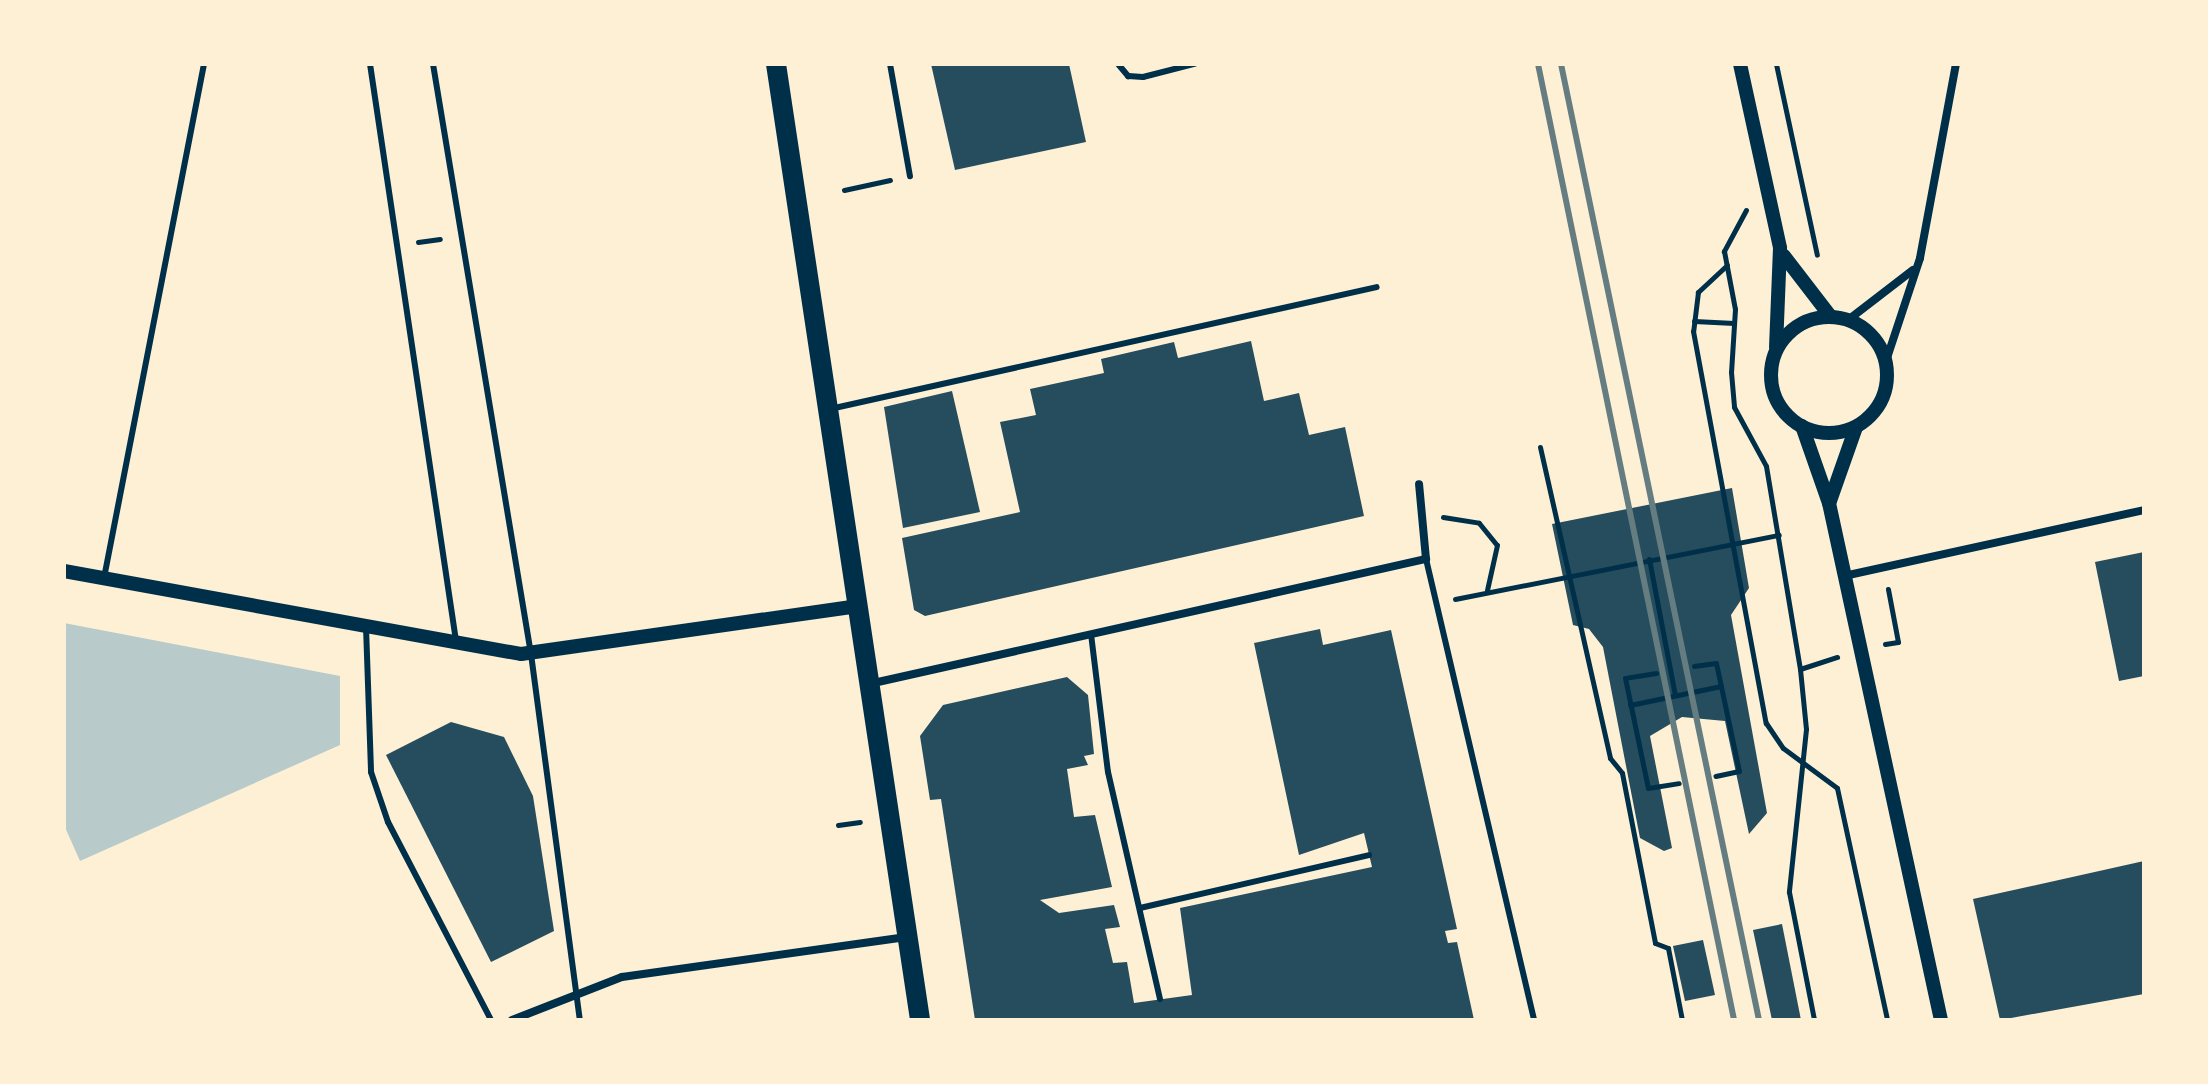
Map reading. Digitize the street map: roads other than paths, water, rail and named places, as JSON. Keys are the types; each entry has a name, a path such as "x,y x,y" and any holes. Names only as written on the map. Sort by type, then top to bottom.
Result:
{"main road":[{"path":"776,64 920,1020"}],"street":[{"path":"1740,64 1780,248 1793,277 1831,317"},
{"path":"1829,503 1856,427 1882,399 1886,361 1922,250 1956,64"},
{"path":"1780,248 1777,401 1802,426 1819,432 1856,427"},
{"path":"1848,320 1911,274 1922,250"},
{"path":"1776,350 1799,325 1831,317 1848,320 1865,329 1886,361"},
{"path":"1802,426 1829,503 1941,1020"},
{"path":"868,684 1426,559 1426,514 1419,484"},
{"path":"1844,576 2144,510"},
{"path":"64,571 456,644 531,654 857,606"},
{"path":"512,1020 578,989 908,937"}],"lane":[{"path":"104,578 204,64"},
{"path":"370,64 456,644"},
{"path":"433,64 531,654 580,1020"},
{"path":"890,64 910,176"},
{"path":"1118,64 1128,76 1143,77 1194,64"},
{"path":"827,409 1377,287"},
{"path":"1426,559 1534,1020"},
{"path":"366,627 371,772 388,822 491,1020"},
{"path":"1091,634 1108,772 1160,999"},
{"path":"1140,908 1369,855"}],"railway":[{"path":"1538,64 1734,1020"},
{"path":"1561,64 1759,1020"}]}
